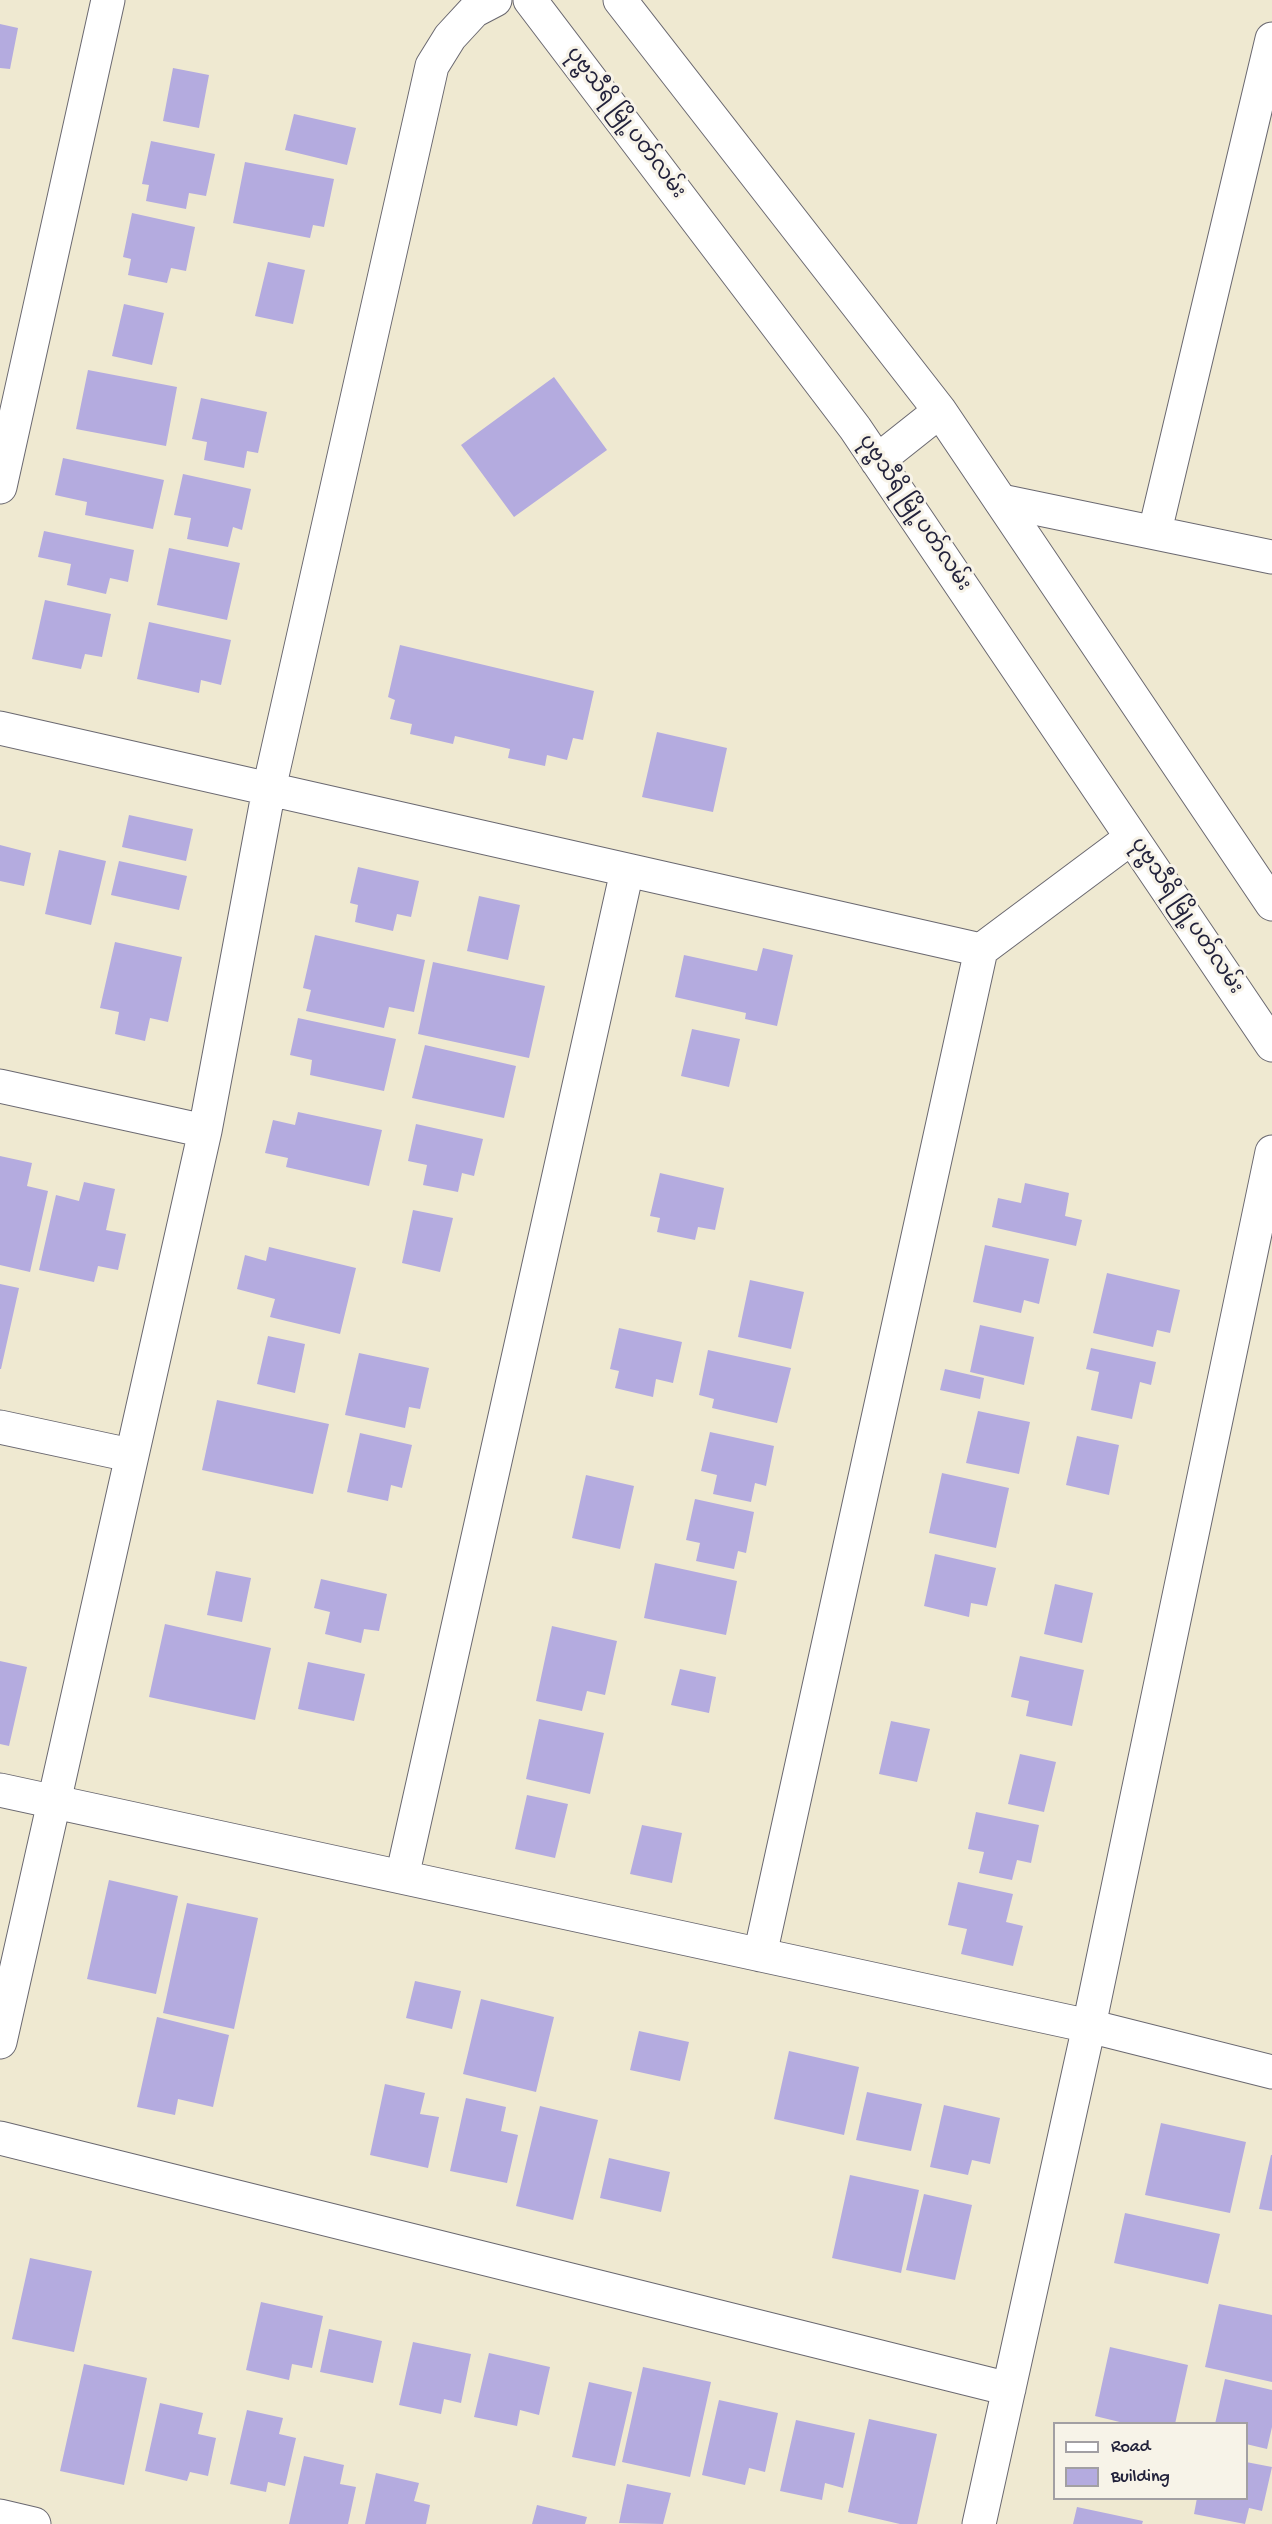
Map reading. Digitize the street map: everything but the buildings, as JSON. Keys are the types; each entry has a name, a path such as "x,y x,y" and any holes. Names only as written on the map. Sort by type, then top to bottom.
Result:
{"street":[{"path":"0,487 108,0"},
{"path":"0,2042 130,1455 205,1131 269,789 432,66 450,37 474,11 495,0"},
{"name":"ပုဗ္ဗသီရိ မြို့ပတ်လမ်း","path":"530,0 855,428 1272,1046"},
{"path":"620,0 940,411 1272,904"},
{"path":"1155,531 1272,39"},
{"path":"877,461 940,411"},
{"path":"1001,501 1272,557"},
{"path":"0,728 981,950"},
{"path":"760,1955 981,950 1131,838"},
{"path":"402,1877 627,870"},
{"path":"0,1086 205,1131"},
{"path":"979,2524 1089,2026 1272,1152"},
{"path":"0,1427 130,1455"},
{"path":"0,1790 1089,2026 1272,2072"},
{"path":"0,2138 1009,2389"},
{"path":"0,2516 34,2524"}]}
